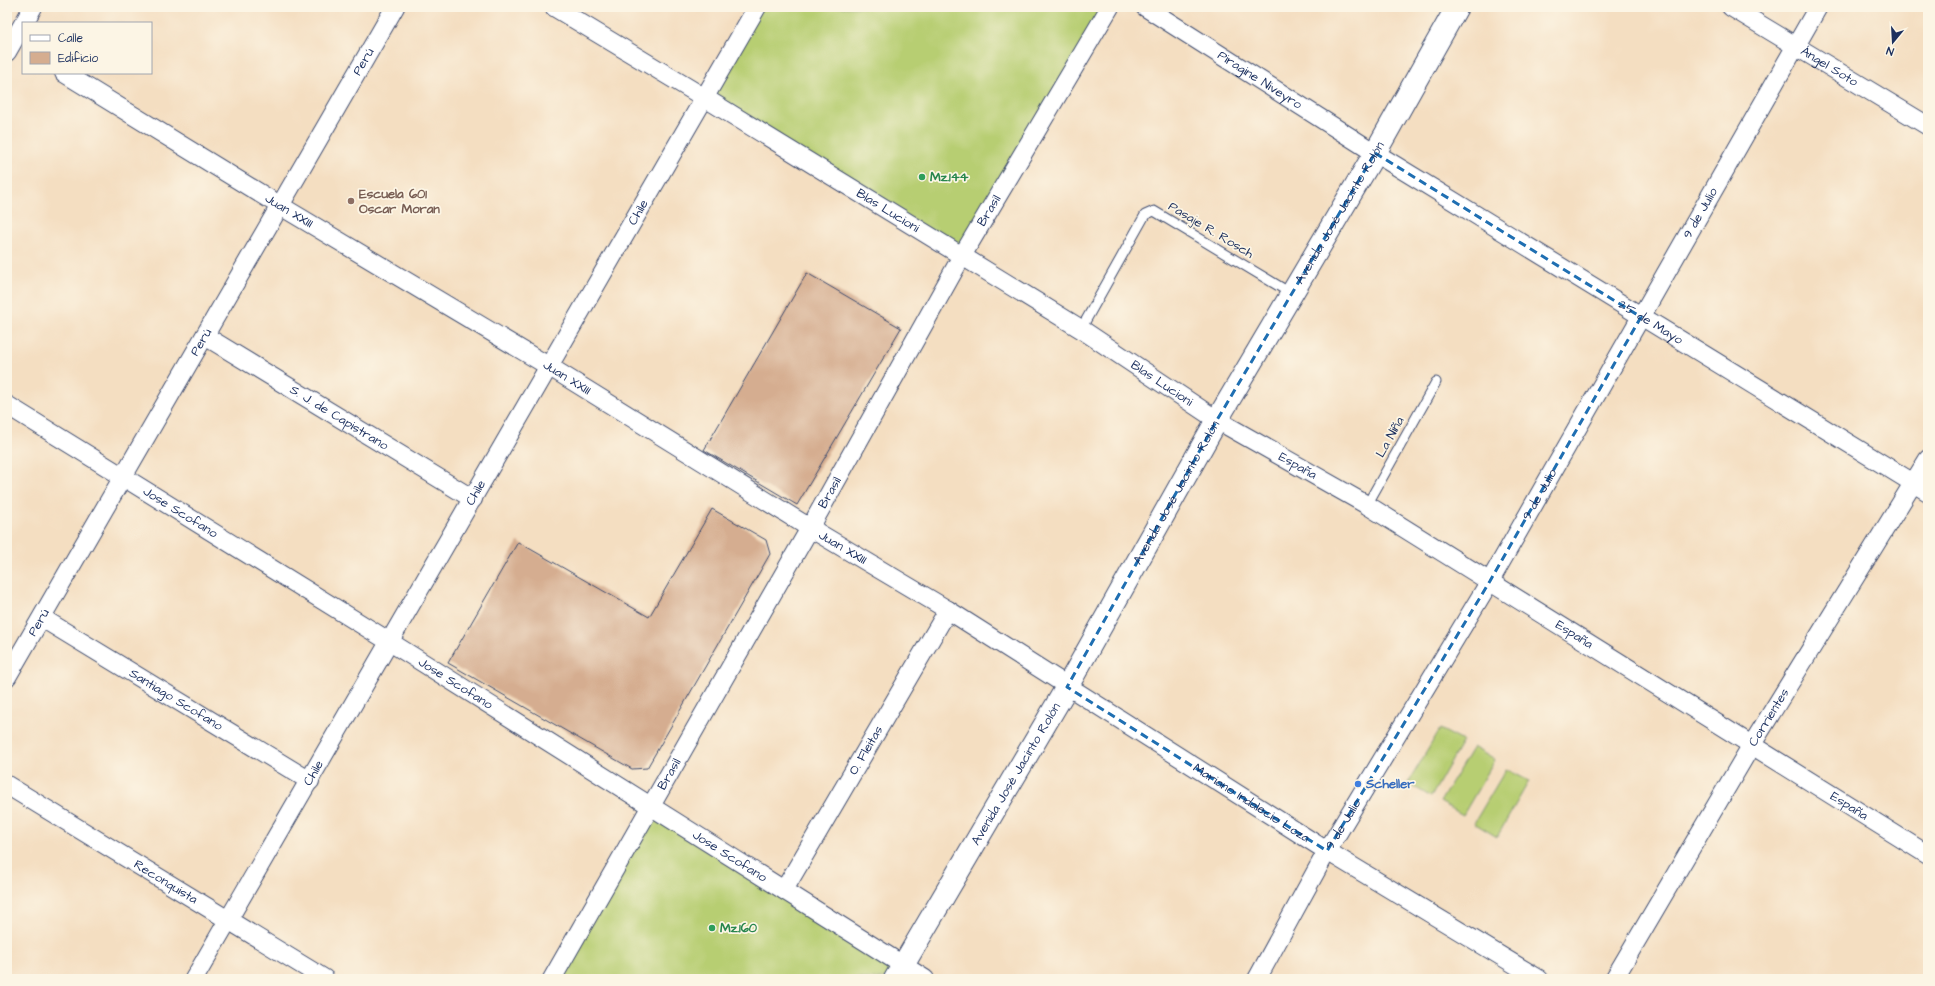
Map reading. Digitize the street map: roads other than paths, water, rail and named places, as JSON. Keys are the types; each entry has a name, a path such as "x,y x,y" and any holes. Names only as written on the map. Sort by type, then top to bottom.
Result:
{"street":[{"path":"24,22 33,7"},
{"name":"Perú","path":"7,678 125,476 279,205 395,7"},
{"name":"Blas Lucioni","path":"554,7 705,98 1080,329 1218,420"},
{"name":"Chile","path":"194,979 550,367 757,7"},
{"name":"Brasil","path":"552,979 810,528 962,256 1110,7"},
{"name":"Piragine Niveyro","path":"1145,7 1375,153"},
{"name":"Avenida José Jacinto Rolón","path":"899,972 1067,687 1218,420 1375,153 1457,7"},
{"name":"Ángel Soto","path":"1731,7 1928,126"},
{"name":"9 de Julio","path":"1257,979 1327,851 1490,581 1818,7"},
{"path":"12,45 22,25"},
{"name":"Juan XXIII","path":"66,74 279,205 550,367 810,528 948,610 1067,687"},
{"name":"25 de Mayo","path":"1375,153 1640,317 1921,487"},
{"name":"S. J. de Capistrano","path":"205,336 473,499"},
{"name":"Jose Scofano","path":"7,405 125,476 652,805 784,890 899,972 925,979"},
{"name":"España","path":"1218,420 1367,505 1751,746 1928,855"},
{"name":"Corrientes","path":"1614,979 1751,746 1921,487 1928,459"},
{"name":"O. Fleitas","path":"784,890 948,610"},
{"name":"Santiago Scofano","path":"42,618 310,781"},
{"name":"Mariano Indalecio Loza","path":"1067,687 1327,851 1539,979"},
{"name":"Reconquista","path":"7,785 325,979"}],"lane":[{"name":"Pasaje R. Rosch","path":"1080,329 1145,215 1154,211 1292,294"},
{"name":"La Niña","path":"1367,505 1436,382"}],"place":[{"name":"Mz.144","path":"922,177"},
{"name":"Escuela 601 Oscar Moran","path":"351,201"},
{"name":"Scheller","path":"1358,784"},
{"name":"Mz.160","path":"712,928"}]}
